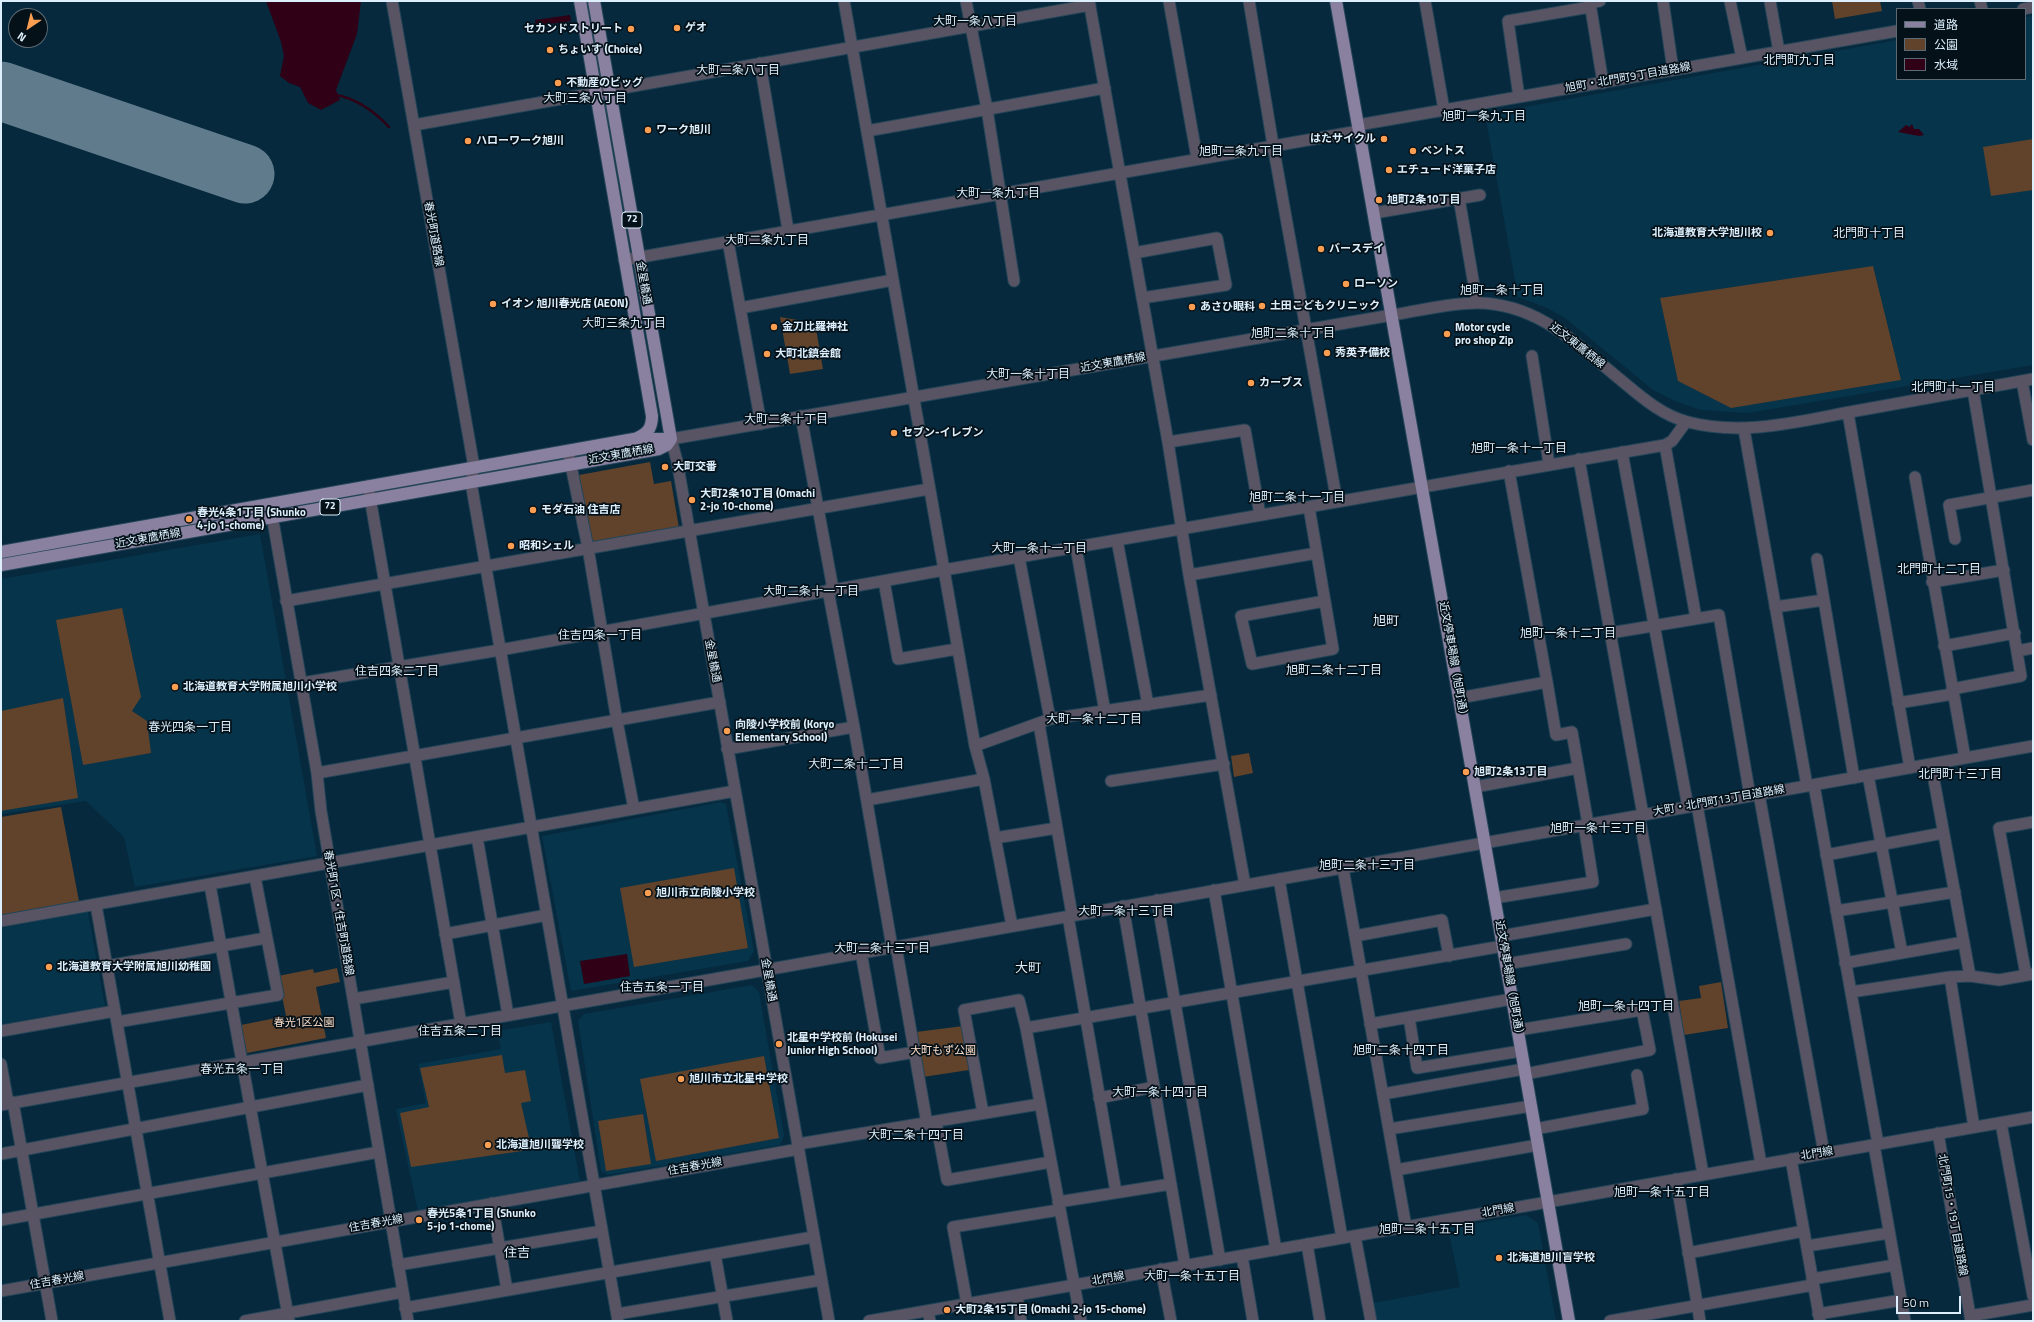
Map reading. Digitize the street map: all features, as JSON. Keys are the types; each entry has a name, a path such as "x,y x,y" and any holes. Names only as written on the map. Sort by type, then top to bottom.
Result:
{"main road":[{"name":"金星橋通","path":"580,1 597,91 598,109 652,416 652,426 646,435 634,439"},
{"name":"金星橋通","path":"594,1 611,89 612,106 671,439"},
{"name":"近文停車場線（旭町通）","path":"1336,1 1569,1321"},
{"name":"72","path":"652,416 671,439"},
{"name":"近文東鷹栖線","path":"1,552 634,439"},
{"name":"72","path":"634,439 671,439"},
{"name":"近文東鷹栖線","path":"1,565 659,449 667,445 671,439"}],"street":[{"name":"春光町道路線","path":"392,1 474,467"},
{"path":"844,1 957,649 975,746 984,779 1012,926"},
{"path":"966,1 986,109 1014,281"},
{"path":"1169,1 1196,158"},
{"path":"1249,1 1273,145 1337,502"},
{"path":"1425,1 1444,110"},
{"path":"1600,1 1590,3 1590,7 1602,83"},
{"path":"1663,1 1673,70"},
{"path":"1730,1 1742,58"},
{"path":"1770,1 1779,52"},
{"path":"414,125 597,91 970,26 1090,3 1168,442 1189,575 1245,885"},
{"path":"1519,97 1508,21 1590,7"},
{"name":"旭町・北門町9丁目道路線","path":"624,260 1119,171 1273,145 1444,110 1896,31"},
{"path":"760,63 788,230"},
{"path":"866,131 1105,88"},
{"path":"1374,213 1480,195"},
{"path":"1459,198 1477,303"},
{"path":"1134,252 1217,238 1226,285 1142,298"},
{"path":"728,241 761,424"},
{"path":"740,308 893,280"},
{"name":"近文東鷹栖線","path":"671,439 1392,315 1477,303 1518,311 1538,318 1556,327 1643,399 1664,412 1686,422 1714,428 1744,429 1848,413 2028,380"},
{"path":"1532,356 1549,464"},
{"path":"2028,380 2033,440"},
{"path":"1898,703 2021,676 2015,633 1972,390"},
{"path":"1848,413 1910,768"},
{"path":"802,416 819,508 830,590 854,727 914,1052 931,1123 947,1180 1051,1162"},
{"path":"302,683 500,650 830,590 884,582 944,570 1665,445 1672,442 1686,422"},
{"path":"1744,429 1775,607 1810,785 1826,854 1851,992 1889,1233 1905,1321"},
{"path":"1168,442 1245,430 1260,516"},
{"name":"金星橋通","path":"671,439 720,702 727,749 829,1321"},
{"path":"1665,445 1696,618"},
{"path":"568,450 588,548 617,721 634,809"},
{"path":"1622,452 1654,626 1692,806 1761,1164"},
{"path":"1579,459 1703,1174"},
{"path":"474,467 471,482 485,566 617,1317 722,1296 821,1280"},
{"path":"1494,898 1594,882 1572,732 1556,735 1510,471"},
{"path":"1915,476 1932,582 1965,758"},
{"path":"368,486 461,1024"},
{"path":"286,601 929,489"},
{"path":"1955,539 1949,505 2033,490"},
{"name":"春光町1区・住吉町道路線","path":"270,504 286,601 302,683 330,864 408,1321"},
{"path":"1309,507 1317,553 1325,601 1333,649 1252,664 1242,616 1325,601"},
{"path":"1117,540 1148,705"},
{"path":"1076,547 1105,712"},
{"path":"1189,575 1317,553"},
{"path":"1019,557 1050,719"},
{"path":"1817,559 1854,778"},
{"path":"1932,582 2004,570"},
{"path":"884,582 898,659 957,649"},
{"path":"1775,607 1824,600"},
{"path":"1610,633 1720,615 1824,1153"},
{"path":"1944,646 2015,633"},
{"path":"2017,651 2033,648"},
{"path":"1459,698 1547,682"},
{"path":"975,746 1050,719 1211,695"},
{"path":"317,773 720,702"},
{"path":"1039,724 1057,828 1099,1098 1116,1192"},
{"path":"727,749 854,727"},
{"name":"大町・北門町13丁目道路線","path":"8,1103 2033,746"},
{"path":"1111,781 1224,764"},
{"path":"1931,764 1970,976"},
{"path":"1475,787 1578,768"},
{"path":"1868,775 1891,902 1902,952"},
{"path":"867,800 984,779"},
{"path":"1,921 330,864 735,791"},
{"path":"1851,992 1950,976 1970,976 2000,980 2030,974 1999,828 2033,822"},
{"path":"995,838 1057,828"},
{"path":"1826,854 1944,833"},
{"path":"477,837 508,1015"},
{"path":"1343,868 1406,1227"},
{"path":"117,1022 278,995 255,877"},
{"path":"1279,879 1342,1238"},
{"path":"210,885 288,1317"},
{"path":"1214,890 1276,1250"},
{"path":"1836,911 1955,892"},
{"path":"1157,900 1220,1260"},
{"path":"96,905 170,1321"},
{"path":"1123,906 1184,1266"},
{"path":"1026,1028 1449,956 1502,941 1656,909"},
{"path":"446,934 547,915"},
{"path":"1355,936 1442,920 1449,956"},
{"path":"107,966 266,938"},
{"path":"1845,964 1902,952 1964,942"},
{"path":"1506,964 1626,944"},
{"path":"861,952 880,1058 914,1052"},
{"path":"1950,976 1974,1127"},
{"path":"353,999 454,982"},
{"path":"1370,1024 1512,999"},
{"path":"983,1113 964,1010 1019,1000 1026,1028 1058,1206 1081,1321"},
{"path":"1383,1094 1650,1050 1642,1010 1518,1030"},
{"path":"1,1031 115,1011"},
{"path":"1409,1017 1417,1068 1521,1051"},
{"path":"1,1064 8,1103 21,1150 52,1321"},
{"path":"1535,1129 1643,1109 1637,1075"},
{"path":"1,1154 368,1085"},
{"path":"1099,1098 1154,1087"},
{"name":"住吉春光線","path":"1,1291 274,1243 983,1113 1040,1104"},
{"path":"1389,1129 1531,1106"},
{"name":"北門線","path":"869,1321 929,1316 967,1304 1161,1269 1220,1260 2033,1117"},
{"path":"2001,1123 2033,1296"},
{"name":"北門町15・19丁目道路線","path":"1938,1133 1970,1318"},
{"path":"1396,1170 1538,1146"},
{"path":"1,1220 379,1152"},
{"path":"1791,1159 1819,1317 1902,1300"},
{"path":"1676,1179 1700,1321"},
{"path":"967,1304 953,1227 1058,1206 1116,1192 1171,1184"},
{"path":"492,1203 501,1248 507,1290"},
{"path":"398,1265 602,1231"},
{"path":"1688,1253 1804,1231"},
{"path":"1807,1246 1889,1233"},
{"path":"405,1308 813,1236"},
{"path":"1355,1236 1371,1321"},
{"path":"1307,1244 1320,1321"},
{"path":"715,1254 727,1321"},
{"path":"1242,1256 1253,1321"},
{"path":"1610,1321 1697,1306 1895,1265"},
{"path":"1161,1269 1171,1321"},
{"path":"245,1321 288,1317 403,1292"},
{"path":"1017,1295 1021,1321"},
{"path":"1970,1318 2033,1305"}],"shaded area":[{"name":"北海道教育大学旭川校","path":"2033,16 2033,365 1748,413 1701,410 1677,402 1653,390 1565,318 1547,308 1518,297 1485,114 1896,40 1896,80 2026,80 2026,17"},
{"name":"北海道教育大学附属旭川小学校","path":"260,534 317,856 135,887 124,837 86,801 1,814 1,579"},
{"name":"旭川市立向陵小学校","path":"721,802 726,804 754,951 748,961 571,991 542,836"},
{"name":"北海道教育大学附属旭川幼稚園","path":"88,912 105,1006 1,1024 1,928"},
{"name":"旭川市立北星中学校","path":"752,985 759,992 784,1136 780,1145 608,1175 601,1171 578,1021 584,1014"},
{"name":"北海道旭川聾学校","path":"551,1022 580,1181 418,1211 396,1109 426,1103 418,1064 501,1049 497,1031"},
{"name":"北海道旭川盲学校","path":"1526,1215 1538,1223 1556,1321 1376,1321 1373,1303 1460,1287 1448,1228"}],"green space":[{"path":"1832,1 1880,1 1882,11 1835,19"},
{"path":"2033,139 2033,190 1991,196 1983,147"},
{"path":"1873,266 1901,380 1731,408 1678,381 1660,298"},
{"path":"780,317 815,323 823,369 790,374"},
{"path":"650,462 654,484 671,481 679,528 591,543 579,475"},
{"path":"122,608 141,697 132,711 147,721 151,753 83,765 56,620"},
{"path":"63,698 78,798 1,811 1,711"},
{"path":"1249,753 1253,773 1234,777 1231,756"},
{"path":"61,807 79,901 1,915 1,817"},
{"path":"734,868 748,948 634,967 620,888"},
{"name":"春光1区公園","path":"337,968 340,982 316,987 326,1038 247,1053 241,1025 286,1016 278,976 313,969 314,973"},
{"path":"1721,982 1728,1028 1684,1035 1679,1001 1701,998 1699,986"},
{"name":"大町もず公園","path":"963,1026 969,1070 923,1077 916,1032"},
{"path":"502,1055 505,1073 525,1070 531,1101 521,1103 529,1138 522,1151 411,1167 400,1113 429,1107 420,1068"},
{"path":"764,1056 779,1138 656,1161 640,1079"},
{"path":"643,1114 651,1164 606,1171 598,1121"}],"water":[{"path":"266,1 361,1 357,34 336,90 340,100 321,110 308,103 300,87 289,83 280,76 284,56 281,42"},
{"path":"570,15 571,21 536,26 535,20"},
{"path":"1912,124 1914,129 1919,129 1924,135 1919,136 1898,132 1906,125 1909,127"},
{"path":"627,954 630,976 584,984 580,961"}],"waterway":[{"path":"336,95 351,99 365,106 389,127"}],"runway":[{"path":"1,91 245,174"}],"place":[{"name":"ゲオ","path":"677,28"},
{"name":"セカンドストリート","path":"631,29"},
{"name":"ちょいす (Choice)","path":"550,50"},
{"name":"不動産のビッグ","path":"558,83"},
{"name":"ワーク旭川","path":"648,130"},
{"name":"はたサイクル","path":"1384,139"},
{"name":"ハローワーク旭川","path":"468,141"},
{"name":"ベントス","path":"1413,151"},
{"name":"エチュード洋菓子店","path":"1389,170"},
{"name":"旭町2条10丁目","path":"1379,200"},
{"name":"北海道教育大学旭川校","path":"1770,233"},
{"name":"バースデイ","path":"1321,249"},
{"name":"ローソン","path":"1346,284"},
{"name":"イオン 旭川春光店 (AEON)","path":"493,304"},
{"name":"土田こどもクリニック","path":"1262,306"},
{"name":"あさひ眼科","path":"1192,307"},
{"name":"金刀比羅神社","path":"774,327"},
{"name":"Motor cycle pro shop Zip","path":"1447,334"},
{"name":"秀英予備校","path":"1327,353"},
{"name":"大町北鎮会館","path":"767,354"},
{"name":"カーブス","path":"1251,383"},
{"name":"セブン-イレブン","path":"894,433"},
{"name":"大町交番","path":"665,467"},
{"name":"大町2条10丁目 (Omachi 2-jo 10-chome)","path":"692,500"},
{"name":"モダ石油 住吉店","path":"533,510"},
{"name":"春光4条1丁目 (Shunko 4-jo 1-chome)","path":"189,519"},
{"name":"昭和シェル","path":"511,546"},
{"name":"北海道教育大学附属旭川小学校","path":"175,687"},
{"name":"向陵小学校前 (Koryo Elementary School)","path":"727,731"},
{"name":"旭町2条13丁目","path":"1466,772"},
{"name":"旭川市立向陵小学校","path":"648,893"},
{"name":"北海道教育大学附属旭川幼稚園","path":"49,967"},
{"name":"北星中学校前 (Hokusei Junior High School)","path":"779,1044"},
{"name":"旭川市立北星中学校","path":"681,1079"},
{"name":"北海道旭川聾学校","path":"488,1145"},
{"name":"春光5条1丁目 (Shunko 5-jo 1-chome)","path":"419,1220"},
{"name":"北海道旭川盲学校","path":"1499,1258"},
{"name":"大町2条15丁目 (Omachi 2-jo 15-chome)","path":"947,1310"}],"district":[{"name":"大町一条八丁目","path":"975,22"},
{"name":"北門町九丁目","path":"1799,61"},
{"name":"大町二条八丁目","path":"738,71"},
{"name":"大町三条八丁目","path":"585,99"},
{"name":"旭町一条九丁目","path":"1484,117"},
{"name":"旭町二条九丁目","path":"1241,152"},
{"name":"大町一条九丁目","path":"998,194"},
{"name":"北門町十丁目","path":"1869,234"},
{"name":"大町二条九丁目","path":"767,241"},
{"name":"旭町一条十丁目","path":"1502,291"},
{"name":"大町三条九丁目","path":"624,324"},
{"name":"旭町二条十丁目","path":"1293,334"},
{"name":"大町一条十丁目","path":"1028,375"},
{"name":"北門町十一丁目","path":"1953,388"},
{"name":"大町二条十丁目","path":"786,420"},
{"name":"旭町一条十一丁目","path":"1519,449"},
{"name":"旭町二条十一丁目","path":"1297,498"},
{"name":"大町一条十一丁目","path":"1039,549"},
{"name":"北門町十二丁目","path":"1939,570"},
{"name":"大町二条十一丁目","path":"811,592"},
{"name":"旭町","path":"1386,622"},
{"name":"旭町一条十二丁目","path":"1568,634"},
{"name":"住吉四条一丁目","path":"600,636"},
{"name":"旭町二条十二丁目","path":"1334,671"},
{"name":"住吉四条二丁目","path":"397,672"},
{"name":"大町一条十二丁目","path":"1094,720"},
{"name":"春光四条一丁目","path":"190,728"},
{"name":"大町二条十二丁目","path":"856,765"},
{"name":"北門町十三丁目","path":"1960,775"},
{"name":"旭町一条十三丁目","path":"1598,829"},
{"name":"旭町二条十三丁目","path":"1367,866"},
{"name":"大町一条十三丁目","path":"1126,912"},
{"name":"大町二条十三丁目","path":"882,949"},
{"name":"大町","path":"1028,969"},
{"name":"住吉五条一丁目","path":"662,988"},
{"name":"旭町一条十四丁目","path":"1626,1007"},
{"name":"住吉五条二丁目","path":"460,1032"},
{"name":"旭町二条十四丁目","path":"1401,1051"},
{"name":"春光五条一丁目","path":"242,1070"},
{"name":"大町一条十四丁目","path":"1160,1093"},
{"name":"大町二条十四丁目","path":"916,1136"},
{"name":"旭町一条十五丁目","path":"1662,1193"},
{"name":"旭町二条十五丁目","path":"1427,1230"},
{"name":"住吉","path":"517,1254"},
{"name":"大町一条十五丁目","path":"1192,1277"}]}
